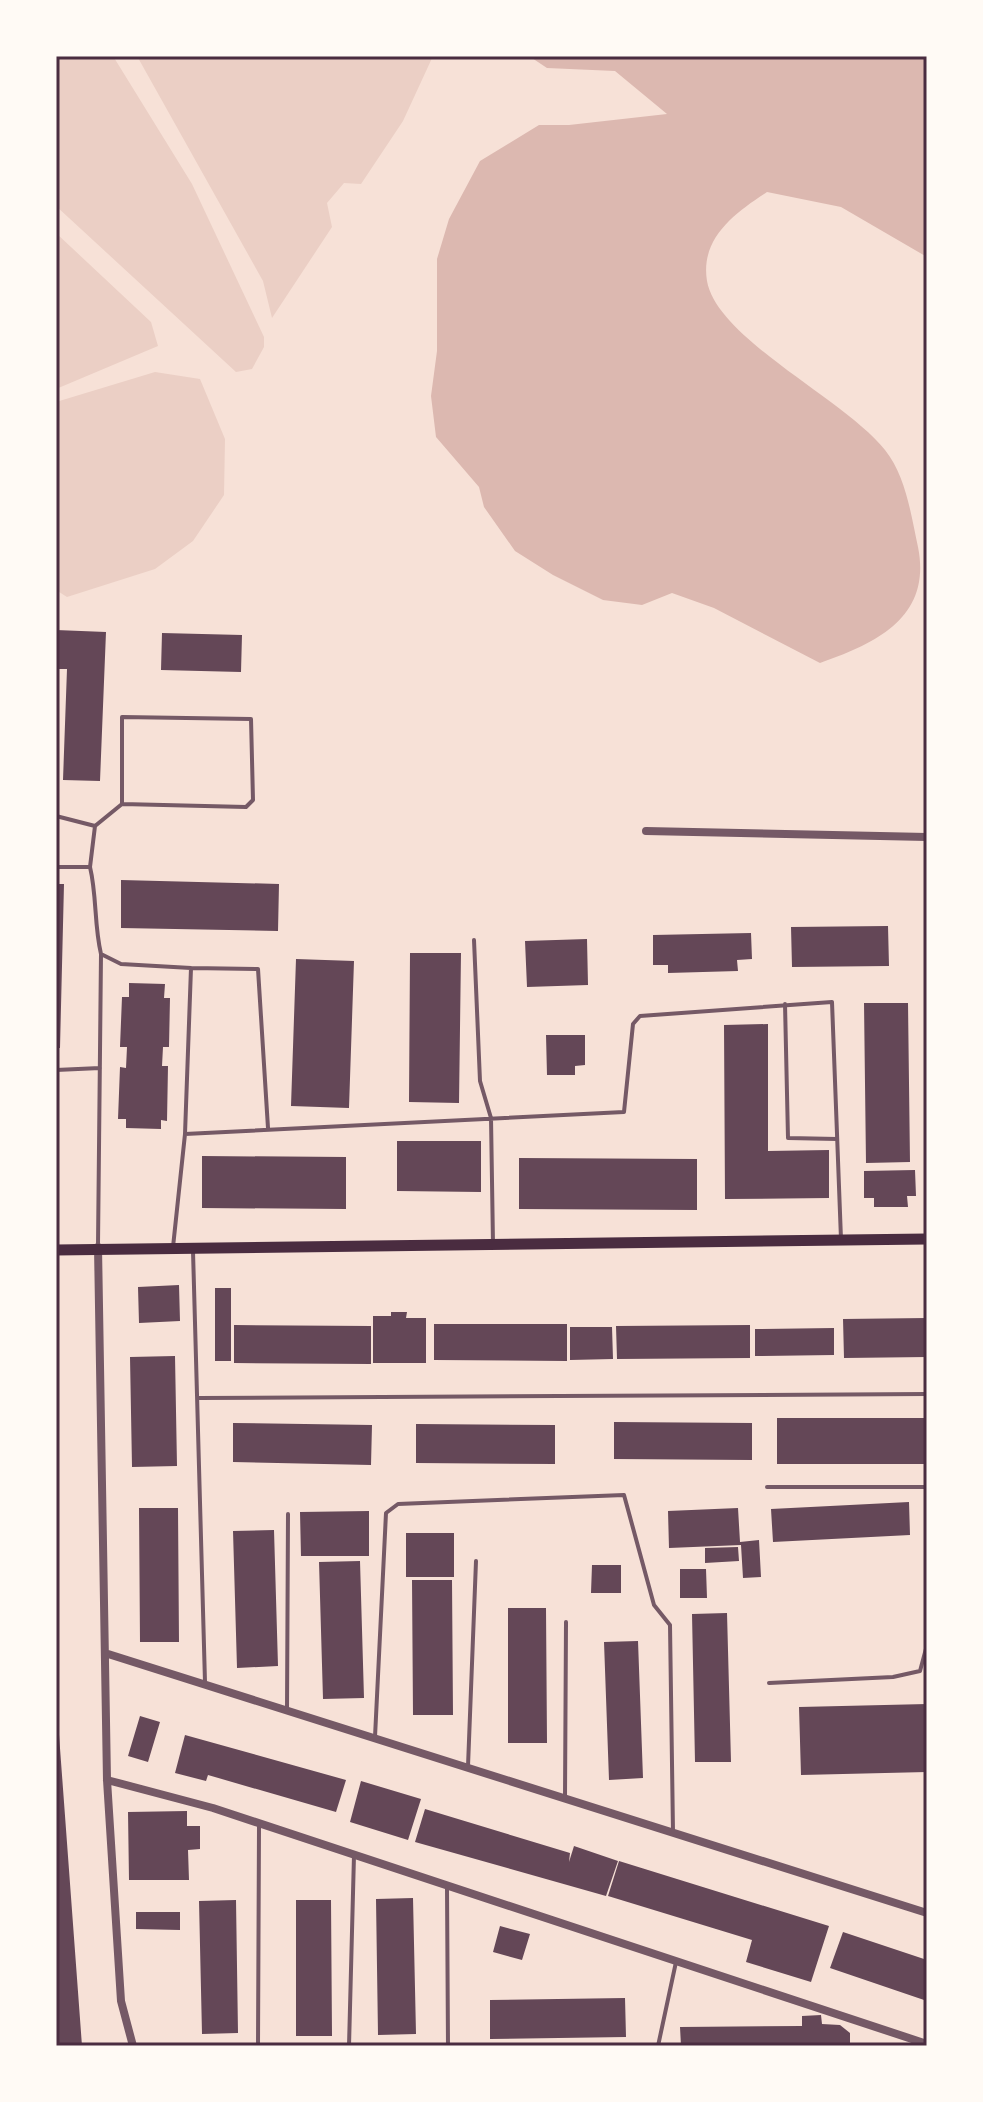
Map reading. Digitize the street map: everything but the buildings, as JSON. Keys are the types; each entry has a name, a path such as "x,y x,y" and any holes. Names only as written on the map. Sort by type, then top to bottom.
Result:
{"main road":[{"path":"56,1250 98,1247 927,1239"}],"street":[{"path":"646,831 927,837"},
{"path":"98,1247 107,1780 121,2001 133,2046"},
{"path":"105,1653 927,1913"},
{"path":"107,1780 259,1823 927,2044"}],"lane":[{"path":"98,1247 101,954 94,926 94,885 90,867 95,826 122,804 246,807 253,800 251,719 122,717 122,804"},
{"path":"56,816 95,826"},
{"path":"56,867 90,867"},
{"path":"474,940 480,1081 491,1118 493,1244"},
{"path":"101,954 121,964 258,969 268,1129"},
{"path":"173,1247 185,1134 191,968"},
{"path":"185,1134 624,1112 633,1024 640,1016 832,1002 841,1240"},
{"path":"785,1004 788,1138 837,1139"},
{"path":"56,1070 100,1068"},
{"path":"193,1248 205,1685"},
{"path":"199,1398 927,1394"},
{"path":"767,1487 927,1487"},
{"path":"375,1737 386,1513 398,1504 624,1495 654,1605 670,1625 673,1832"},
{"path":"287,1710 288,1514"},
{"path":"468,1766 476,1561"},
{"path":"565,1797 566,1622"},
{"path":"769,1683 893,1677 920,1671 927,1645"},
{"path":"258,2046 259,1823"},
{"path":"349,2046 354,1855"},
{"path":"447,1885 448,2046"},
{"path":"658,2046 676,1961"}],"shaded area":[{"path":"56,56 113,56 192,184 264,337 264,347 252,369 236,372 56,206"},
{"path":"137,56 433,56 403,121 361,184 344,183 327,203 332,227 272,318 263,281"},
{"path":"529,56 927,56 927,257 841,207 767,192 722,228 714,239 706,266 707,281 716,303 734,325 757,347 867,431 885,450 898,472 910,509 920,571 917,592 908,609 896,624 880,636 820,663 714,608 672,593 642,605 603,600 553,575 515,551 484,507 479,487 436,437 431,396 437,351 437,259 449,219 480,161 539,125 569,125 667,114 615,71 547,68"},
{"path":"56,233 151,322 158,346 56,389"},
{"path":"155,372 200,379 225,439 224,495 193,541 155,569 67,597 56,590 56,402"}]}
